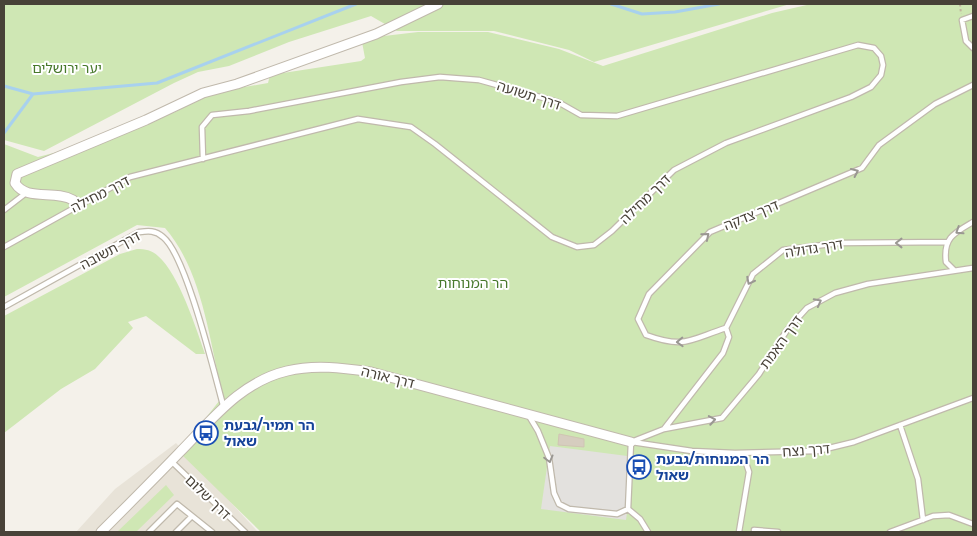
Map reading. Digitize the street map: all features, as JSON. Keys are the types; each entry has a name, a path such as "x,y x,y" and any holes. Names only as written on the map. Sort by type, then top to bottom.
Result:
{"street":[{"path":"74,206 73,200 64,194 26,193 19,190 15,183 18,174 146,120 203,93 246,81 376,34 438,4"},
{"name":"דרך אורה","path":"101,532 224,406 265,379 286,371 310,367 339,367 371,372 631,442"}],"lane":[{"path":"973,16 962,20 966,41 973,48"},
{"name":"דרך תשועה","path":"203,159 202,127 212,115 248,111 401,82 440,77 479,80 558,102 581,116 617,116 858,45 874,48 881,56"},
{"name":"דרך מחילה","path":"4,247 74,206 130,177 358,119 411,127 552,237 577,247 594,245 612,231 674,170 726,143 851,97 871,87 881,75 884,65 881,56"},
{"name":"דרך צדקה","path":"726,328 690,342 668,343 646,335 638,319 649,294 710,232 862,168 879,145 935,104 973,85"},
{"path":"4,210 26,193"},
{"path":"954,270 946,262 944,248 953,234 973,222"},
{"name":"דרך תשובה","path":"4,307 138,232 151,230 164,237 179,259 224,406"},
{"name":"דרך גדולה","path":"664,429 723,353 729,338 726,328 754,274 783,250 839,243 948,242"},
{"name":"דרך האמת","path":"664,429 722,418 759,374 787,330 807,308 835,293 868,284 973,268"},
{"name":"דרך נצח","path":"631,442 692,451 735,453 832,449 973,398"},
{"path":"528,415 538,431 549,458 554,493 559,504 569,509 617,514 628,509"},
{"path":"900,425 918,479 924,520"},
{"path":"628,509 631,442 664,429"},
{"path":"735,453 745,460 749,472 739,532"},
{"name":"דרך שלום","path":"172,461 245,532"},
{"path":"149,532 177,504 212,532"},
{"path":"628,509 640,519 648,532"},
{"path":"890,532 933,516 949,515 973,524"},
{"path":"176,532 192,516"},
{"path":"754,530 778,532"}],"shaded area":[{"path":"176,443 258,532 76,532 115,489"},
{"path":"550,446 635,457 626,520 541,509"}],"green space":[{"name":"יער ירושלים","path":"4,4 790,4 594,62 569,50 494,31 397,31 371,16 289,42 229,66 198,72 44,151 4,140"},
{"name":"הר המנוחות","path":"811,4 973,4 973,532 261,532 179,452 223,396 209,330 196,286 178,246 165,228 137,225 4,297 4,144 38,157 100,141 175,112 210,93 268,83 270,75 361,61 365,58 362,42 384,36 418,32 488,32 559,49 603,66 772,13"},
{"path":"137,249 148,250 156,254 166,264 180,288 205,354 196,354 146,316 128,322 133,328 95,369 61,389 4,433 4,316 120,254"},
{"path":"166,485 174,495 136,532 117,532"}],"building":[{"path":"559,434 584,439 584,447 558,445"}],"waterway":[{"path":"4,86 33,94 157,83 356,4"},
{"path":"611,4 642,14 675,12 719,4"},
{"path":"4,133 33,94"}],"place":[{"name":"הר תמיר/גבעת שאול","path":"206,433"},
{"name":"הר המנוחות/גבעת שאול","path":"639,467"}]}
